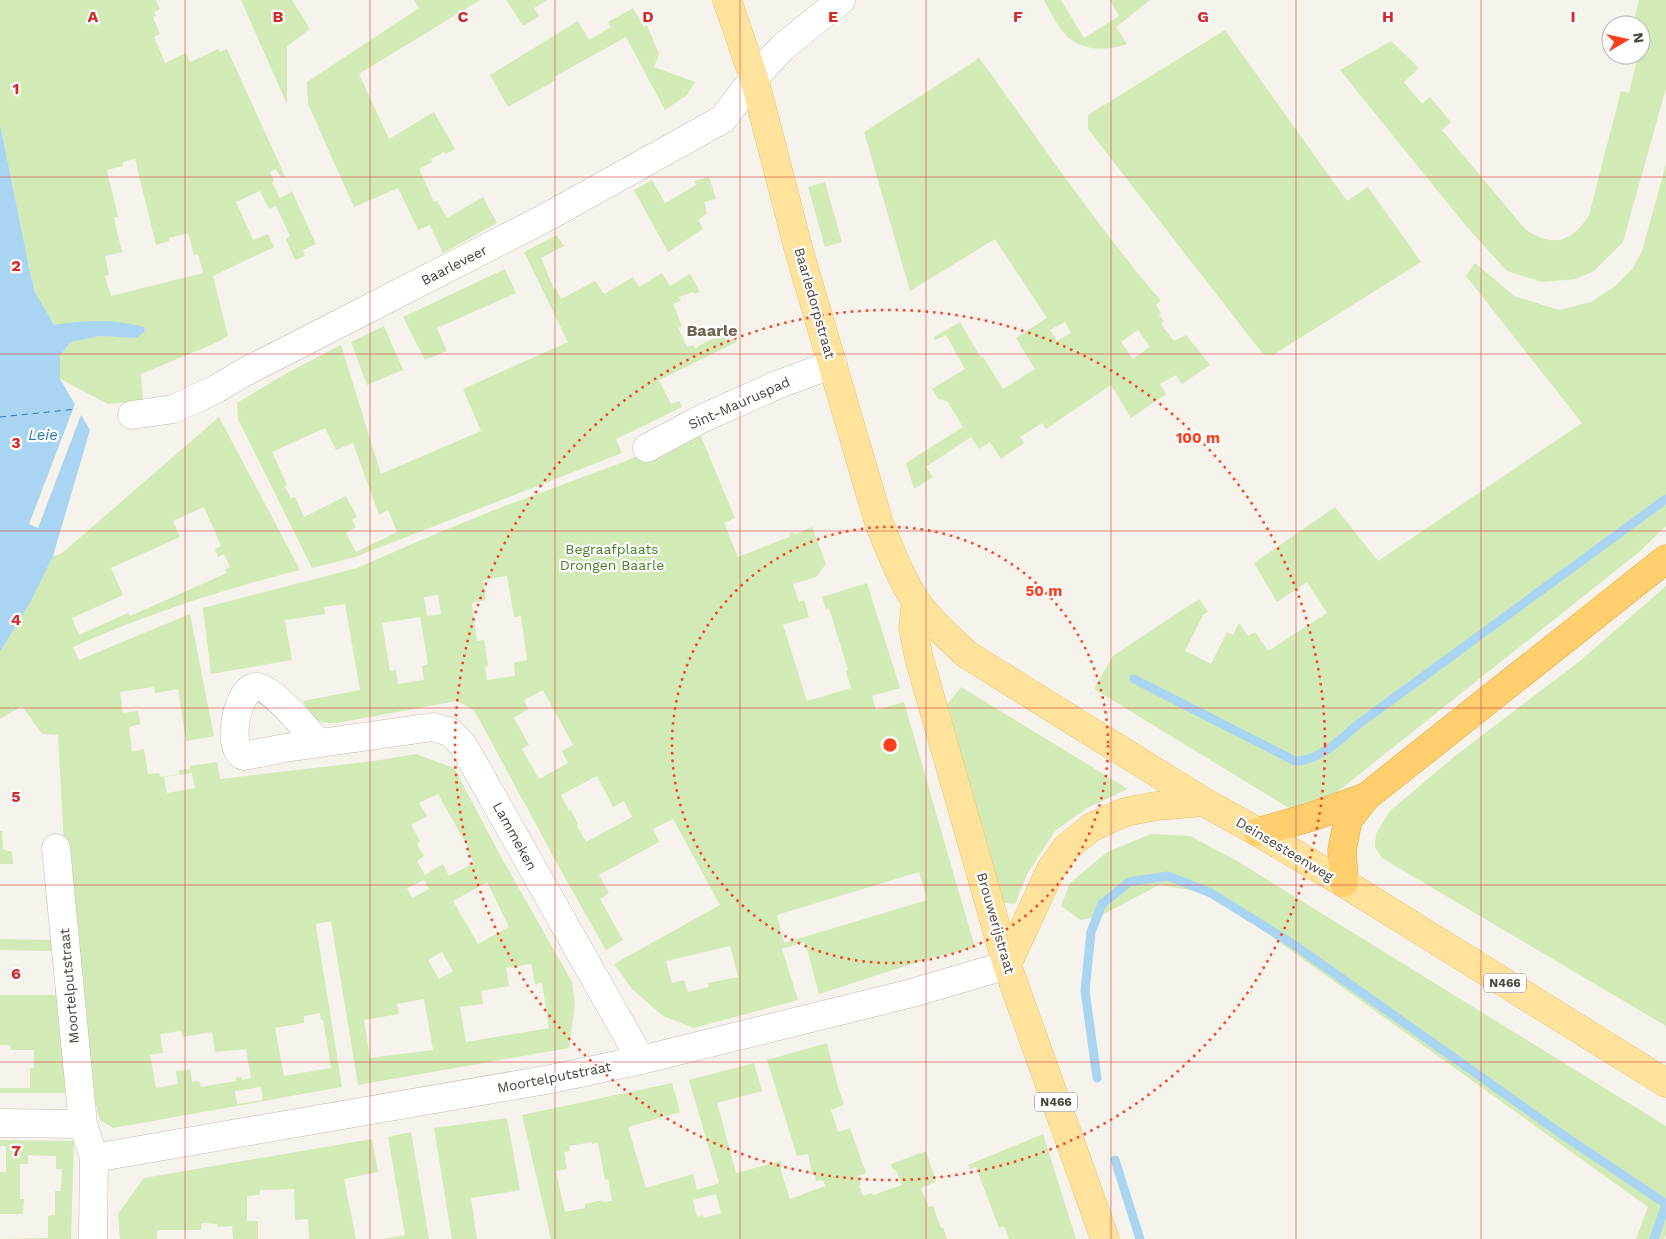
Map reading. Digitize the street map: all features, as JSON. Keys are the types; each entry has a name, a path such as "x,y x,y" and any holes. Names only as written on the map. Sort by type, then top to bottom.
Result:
{"highway":[{"path":"1344,883 1342,850 1348,820 1366,797 1666,559"},
{"path":"1258,832 1318,815 1366,797"}],"main road":[{"name":"Baarledorpstraat","path":"727,0 754,78 797,241 879,523 894,561 916,601"},
{"name":"Deinsesteenweg","path":"916,601 937,626 966,654 1204,802 1344,883 1666,1083"},
{"name":"Brouwerijstraat","path":"916,601 913,628 919,658 1007,965 1105,1239"},
{"path":"1007,965 1051,869 1067,847 1092,827 1126,812 1157,806 1204,802"}],"street":[{"name":"Baarleveer","path":"132,415 174,409 547,217 723,119 754,78 783,47 841,0"},
{"name":"Sint-Mauruspad","path":"647,448 712,414 777,385 833,364"},
{"name":"Lammeken","path":"319,743 432,727 450,732 463,745 641,1060"},
{"name":"Moortelputstraat","path":"56,848 83,1124 94,1158 93,1239"},
{"name":"Moortelputstraat","path":"94,1158 551,1079 641,1060 912,992 1007,965"},
{"path":"0,1123 83,1124"}],"green space":[{"path":"0,0 158,0 156,1 160,9 154,12 156,16 153,17 160,34 154,37 165,63 186,53 190,62 218,49 220,52 227,49 316,244 303,250 305,256 295,260 286,239 290,236 276,206 269,209 260,191 236,202 253,240 268,234 274,247 213,276 228,336 141,374 143,401 108,404 60,379 60,355 71,342 99,336 136,338 145,331 144,327 75,322 54,326 35,292 0,124","holes":["135,159 156,245 169,241 169,238 188,233 194,255 198,254 203,273 111,296 105,276 109,275 105,256 122,252 114,218 118,217 107,170 123,166 123,162","276,169 281,178 285,177 292,192 280,198 272,183 274,181 270,172"]},
{"path":"241,0 292,0 310,29 287,46 287,104"},
{"path":"414,0 480,0 359,74 389,139 434,112 455,149 431,159 432,162 419,169 434,202 437,201 447,218 483,197 497,223 443,253 430,225 418,230 398,188 354,207 308,104 307,82 419,8"},
{"path":"506,0 547,0 534,8 539,16 523,26"},
{"path":"1044,0 1061,0 1084,38 1119,16 1110,0 1150,0 1116,27 1127,44 1103,49 1086,47 1071,40 1059,26"},
{"path":"1639,0 1666,0 1666,88 1623,242 1594,271 1576,279 1542,282 1507,271 1466,226 1340,70 1391,41 1419,68 1404,82 1422,104 1430,97 1451,122 1442,130 1525,229 1544,239 1561,240 1576,232 1589,215 1621,91 1629,93 1636,65 1651,65 1651,15 1635,15"},
{"path":"633,8 644,27 647,25 659,54 654,67 695,82 687,95 665,110 626,37 554,77 556,80 508,107 490,75 578,21 589,40 611,27 608,22"},
{"path":"1225,30 1347,201 1368,187 1421,262 1273,355 1263,354 1088,129 1088,115"},
{"path":"978,57 1094,216 1161,301 1156,305 1161,313 1159,315 1164,321 1161,324 1174,341 1186,335 1210,365 1182,384 1176,375 1160,384 1166,394 1131,418 1111,385 1046,429 1042,423 1020,437 1024,443 1001,459 990,442 979,449 971,437 926,467 933,477 914,489 906,463 963,427 947,401 938,399 932,389 965,369 946,335 935,340 934,337 960,322 981,358 983,357 1003,389 1035,369 1016,338 1047,318 995,239 910,291 864,132 975,61","holes":["1065,322 1071,333 1057,341 1050,330","1138,330 1150,347 1133,359 1121,342"]},
{"path":"1666,164 1666,526 1639,552 1337,792 1314,804 1289,808 1094,689 1113,656 1199,599 1208,612 1203,615 1185,651 1211,664 1227,632 1233,635 1239,623 1248,636 1255,632 1268,651 1327,613 1307,582 1277,602 1254,563 1335,507 1378,561 1582,423 1466,276 1475,263 1514,296 1559,310 1591,302 1614,287 1633,268 1642,251"},
{"path":"709,177 716,199 704,202 707,213 698,220 703,229 668,252 634,190 652,180 665,203 696,185 694,181"},
{"path":"825,182 842,242 825,247 808,187"},
{"path":"557,235 564,246 541,258 554,289 556,288 561,299 595,281 604,294 633,277 639,287 662,273 670,286 690,274 700,292 694,294 693,292 679,297 681,301 673,304 682,326 678,328 687,347 693,345 695,349 723,334 727,342 735,338 737,342 659,380 671,404 679,401 682,407 616,439 622,453 355,557 312,568 238,419 237,403 287,373 341,345 381,474 481,431 463,389 568,342 524,252","holes":["325,428 336,450 353,443 379,515 388,510 397,532 356,552 346,533 356,527 352,520 357,517 346,496 304,517 295,497 291,498 284,486 287,485 272,452"]},
{"path":"505,269 516,293 437,328 447,351 425,360 403,317"},
{"path":"384,326 403,370 367,385 351,342"},
{"path":"219,417 300,570 242,586 128,624 73,647 79,660 190,614 214,736 186,741 178,689 155,693 154,687 120,692 123,713 138,711 140,724 129,727 132,752 144,749 148,774 159,773 160,777 179,774 179,770 190,769 190,766 217,762 220,779 374,761 416,754 454,768 499,853 572,982 575,1005 569,1048 358,1085 331,921 316,924 316,926 342,1087 113,1128 100,1120 95,1101 71,861 64,845 58,735 42,734 22,706 0,719 0,652 31,601 53,556 61,554","holes":["204,507 221,546 215,549 218,557 224,554 230,567 225,570 227,573 130,616 128,613 79,635 72,618 123,595 111,568 180,537 173,521","192,773 195,788 167,793 164,777","438,794 469,849 468,851 474,863 449,876 443,864 425,875 417,861 424,856 417,844 420,841 411,825 427,816 419,803","424,880 429,889 412,898 407,888","487,882 509,927 478,944 453,901","442,952 453,971 439,979 428,960","531,964 535,984 542,983 549,1028 466,1042 460,1007 483,1004 481,991 509,986 506,968","424,999 433,1050 370,1058 364,1020 399,1014 397,1004","320,1013 321,1020 323,1020 331,1068 284,1076 275,1028 304,1023 304,1016","181,1031 183,1037 212,1032 215,1052 246,1049 251,1078 242,1080 241,1077 236,1078 236,1081 201,1087 199,1081 192,1082 190,1069 176,1071 178,1084 156,1088 150,1055 163,1053 160,1034","261,1087 263,1100 237,1104 235,1091"]},
{"name":"Begraafplaats Drongen Baarle","path":"698,429 735,518 724,523 738,557 789,537 790,532 796,534 812,527 826,564 816,577 793,584 799,602 804,600 809,617 783,625 807,701 851,688 846,671 848,670 829,608 826,609 822,597 867,583 900,688 872,696 876,710 904,702 975,948 930,958 819,994 804,942 782,949 798,1000 694,1028 663,1016 632,989 614,964 720,905 673,819 653,829 659,842 599,875 609,893 600,899 623,940 606,950 474,710 457,701 337,723 325,723 312,716 303,701 360,690 345,604 324,607 325,614 285,620 292,660 211,674 203,608 357,568 502,507 621,463","holes":["507,576 514,617 521,616 527,660 514,663 515,676 487,680 485,667 488,666 484,640 477,641 472,604 486,600 483,580","438,595 441,614 427,616 424,597","420,617 428,664 422,666 424,680 398,684 396,670 390,671 382,623","543,690 573,745 562,751 568,763 539,779 522,749 529,745 514,718 528,709 524,700","597,776 613,807 624,801 632,817 586,842 571,810 569,811 561,795","919,872 927,900 784,943 777,915","730,946 738,977 708,983 709,987 688,992 684,980 672,983 666,961"]},
{"path":"1666,586 1666,1026 1382,858 1375,847 1376,834 1390,811 1455,756 1580,661"},
{"path":"961,687 1128,789 1087,808 1055,831 1027,874 1015,904 1000,902 945,707"},
{"path":"0,831 2,831 3,849 12,852 13,864 0,864"},
{"path":"1151,834 1190,836 1237,861 1666,1126 1666,1234 1664,1239 1636,1239 1648,1207 1211,893 1159,885 1102,915 1081,920 1061,906 1070,883 1107,852"},
{"path":"0,939 53,940 54,951 0,950"},
{"path":"0,995 59,995 68,1093 0,1093 0,1088 30,1088 30,1068 34,1068 34,1050 11,1050 10,1045 0,1045"},
{"path":"827,1043 844,1105 831,1110 838,1132 850,1128 866,1173 858,1176 863,1196 872,1193 873,1195 902,1185 896,1170 893,1170 891,1164 926,1151 936,1182 921,1188 929,1207 933,1206 947,1239 551,1239 522,1115 672,1083 680,1112 628,1127 646,1188 693,1174 697,1190 719,1183 689,1080 754,1063 762,1091 717,1103 736,1173 781,1161 781,1171 790,1199 825,1186 823,1180 816,1181 815,1176 812,1174 808,1154 797,1156 767,1060","holes":["592,1142 592,1144 598,1143 605,1180 608,1179 612,1201 603,1202 603,1200 585,1204 585,1208 565,1212 556,1171 567,1169 564,1152 570,1151 569,1146","716,1194 721,1213 704,1218 703,1215 697,1217 693,1200"]},
{"path":"507,1118 520,1190 471,1198 477,1239 452,1239 434,1128"},
{"path":"411,1132 429,1239 384,1239 405,1235 388,1137"},
{"path":"1043,1134 1076,1239 1009,1239 1004,1226 999,1228 976,1167 970,1169 968,1165"},
{"path":"372,1139 378,1172 344,1179 356,1239 309,1239 308,1219 295,1220 294,1189 260,1190 259,1195 247,1196 247,1221 258,1221 258,1239 233,1239 232,1226 218,1227 217,1224 202,1223 201,1230 157,1230 157,1239 120,1239 118,1214 144,1178"},
{"path":"0,1140 74,1141 71,1239 0,1239 48,1238 48,1216 55,1215 55,1191 61,1191 62,1169 56,1169 56,1156 28,1155 28,1164 20,1164 20,1199 24,1199 23,1214 0,1214 0,1172 6,1172 6,1146 0,1146"}],"water":[{"name":"Leie","path":"0,124 35,292 54,325 88,321 111,322 133,324 144,327 145,331 137,338 99,336 71,342 60,355 60,379 90,430 53,556 31,601 0,652"}],"pier":[{"path":"75,404 79,406 85,416 81,415 38,528 29,524"}],"waterway":[{"path":"1134,679 1295,761 1313,757 1330,748 1360,723 1666,499"},
{"path":"1097,1078 1085,991 1091,932 1102,904 1129,882 1168,876 1211,893 1293,944 1563,1135 1666,1204"},
{"path":"1115,1160 1140,1239"},
{"path":"1654,1239 1666,1204"}],"ferry route":[{"path":"0,417 77,409"}],"district":[{"name":"Baarle","path":"712,330"}]}
